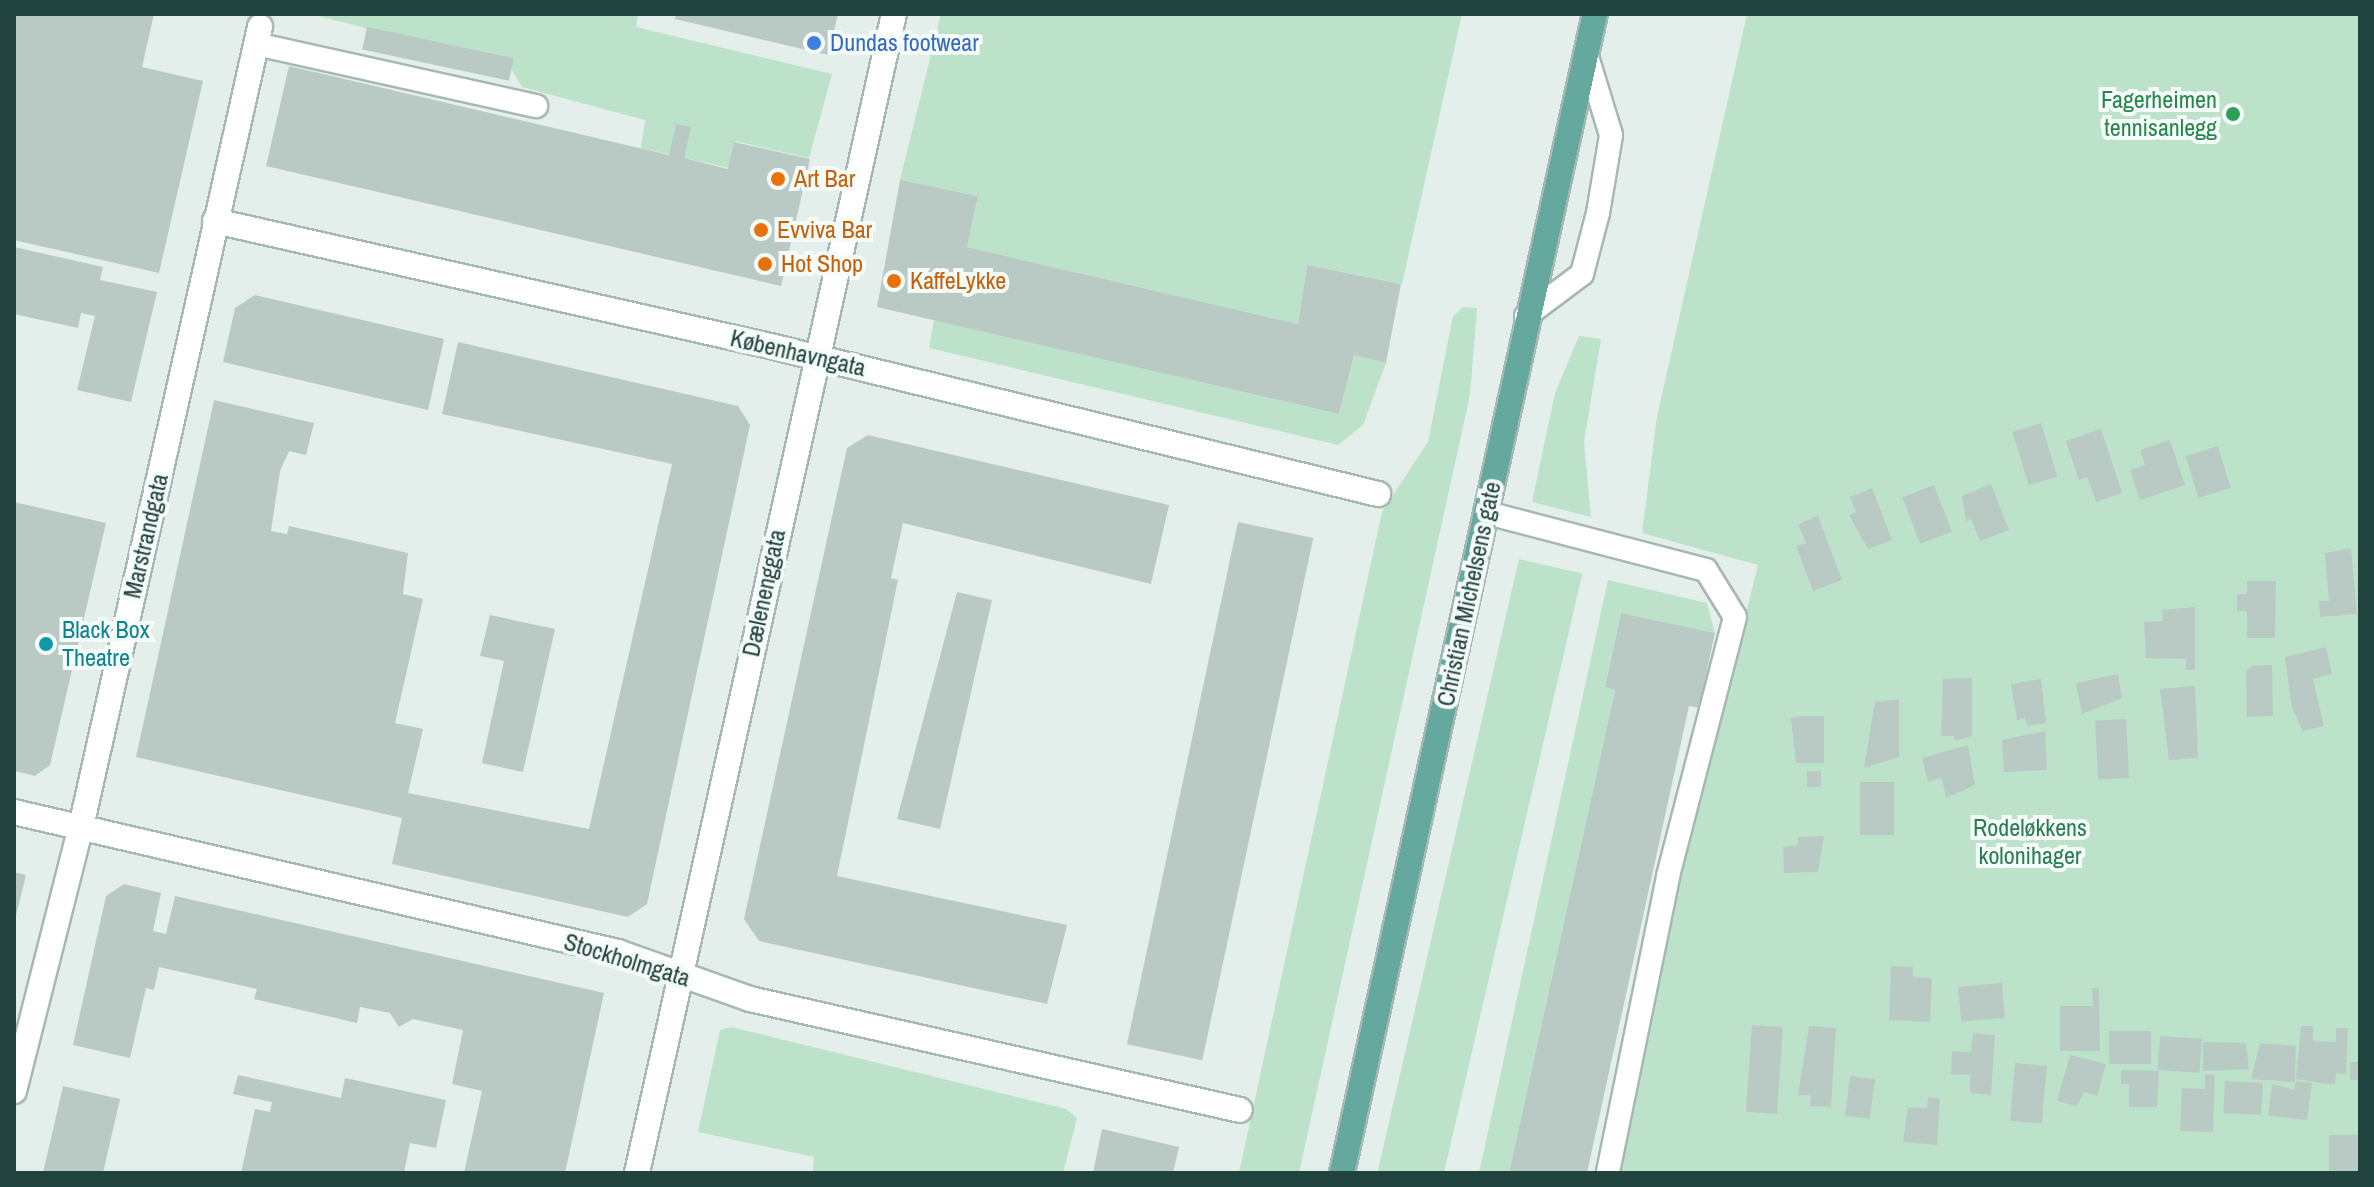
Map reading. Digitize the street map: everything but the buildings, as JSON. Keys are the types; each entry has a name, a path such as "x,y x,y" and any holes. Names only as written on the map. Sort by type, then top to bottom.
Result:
{"main road":[{"name":"Christian Michelsens gate","path":"1342,1173 1487,513 1526,316 1595,14"}],"street":[{"name":"Dælenenggata","path":"637,1173 894,14"},
{"name":"Marstrandgata","path":"14,1091 81,827 258,35"},
{"name":"Københavngata","path":"215,221 817,358 1378,494"},
{"name":"Stockholmgata","path":"14,812 621,954 750,999 1240,1110"}],"lane":[{"path":"258,35 536,106"},
{"path":"1526,316 1582,274 1598,213 1611,135 1586,53"},
{"path":"1487,513 1706,570 1735,617 1668,877 1608,1173"}],"green space":[{"path":"311,14 638,14 636,27 832,74 809,158 735,141 729,168 641,148 645,120 522,87 509,65"},
{"path":"941,14 1462,14 1402,284 1307,265 1298,324 967,247 978,196 900,180"},
{"name":"Rodeløkkens kolonihager","path":"1747,14 2360,14 2360,1173 1607,1173 1758,565 1642,533 1657,417"},
{"path":"1463,307 1477,308 1470,395 1299,1173 1239,1173 1382,512 1428,442 1453,316"},
{"path":"934,320 1339,414 1354,355 1386,363 1363,425 1338,445 929,348"},
{"path":"1579,336 1601,339 1584,442 1591,517 1532,502 1555,393"},
{"path":"1519,559 1582,574 1444,1173 1378,1171"},
{"path":"1608,580 1707,603 1715,633 1621,613 1605,687 1615,690 1509,1173 1479,1173"},
{"path":"731,1027 1066,1109 1077,1118 1063,1173 813,1173 814,1157 698,1132 720,1030"}],"place":[{"name":"Dundas footwear","path":"814,43"},
{"name":"Fagerheimen tennisanlegg","path":"2233,114"},
{"name":"Art Bar","path":"778,179"},
{"name":"Evviva Bar","path":"761,230"},
{"name":"Hot Shop","path":"765,264"},
{"name":"KaffeLykke","path":"894,281"},
{"name":"Black Box Theatre","path":"46,644"}]}
